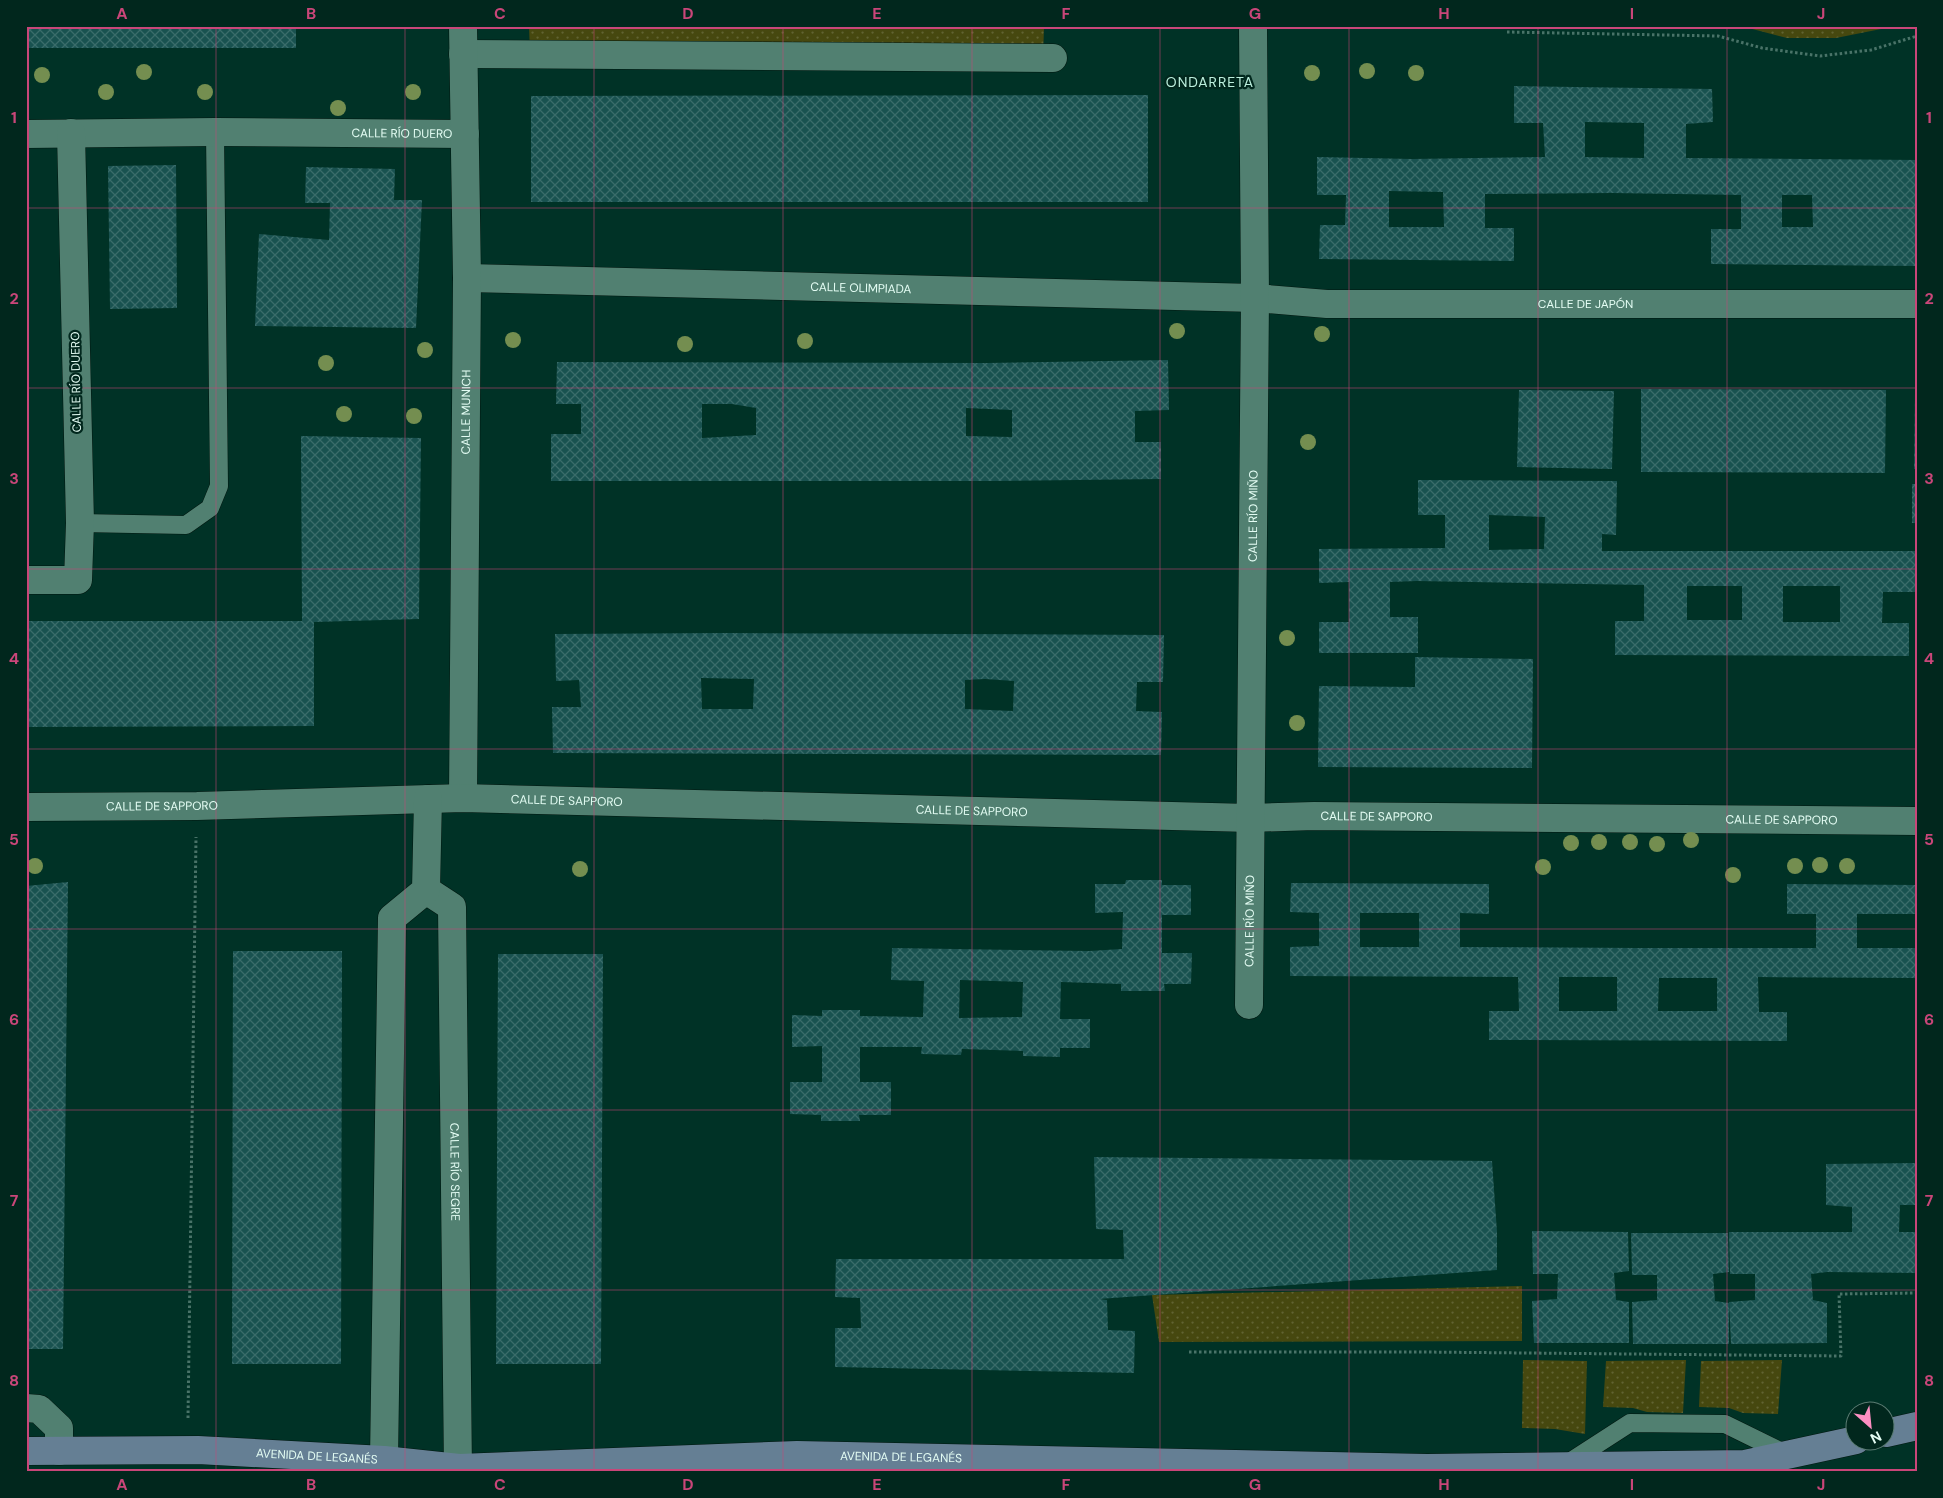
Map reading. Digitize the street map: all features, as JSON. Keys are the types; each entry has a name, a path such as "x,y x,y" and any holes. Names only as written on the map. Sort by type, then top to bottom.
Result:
{"street":[{"name":"CALLE MUNICH","path":"463,26 466,278 463,798"},
{"name":"CALLE RÍO MIÑO","path":"1249,1013 1255,298 1253,26"},
{"path":"463,54 1053,58"},
{"name":"CALLE RÍO DUERO","path":"26,134 215,132 465,134"},
{"name":"CALLE RÍO DUERO","path":"26,580 78,580 80,523 71,133"},
{"name":"CALLE OLIMPIADA","path":"466,278 1255,298"},
{"name":"CALLE DE JAPÓN","path":"1255,298 1327,304 1917,304"},
{"name":"CALLE DE SAPPORO","path":"26,807 197,806 463,798 1250,818 1324,816 1917,821"},
{"path":"384,1460 392,918 426,890 428,799"},
{"name":"CALLE RÍO SEGRE","path":"426,890 452,907 458,1470"},
{"path":"26,1408 39,1409 59,1428 59,1451"},
{"path":"1896,1431 1917,1426"},
{"name":"AVENIDA DE LEGANÉS","path":"26,1451 188,1450 384,1460 458,1470 797,1455 1404,1470 1767,1463 1846,1443"}],"lane":[{"path":"80,523 186,525 210,508 219,486 215,132"},
{"path":"1562,1466 1630,1423 1725,1424 1767,1463"}],"path":[{"path":"1507,32 1718,36 1762,48 1820,56 1871,50 1917,36"},
{"path":"188,1450 197,806"},
{"path":"1189,1352 1842,1356 1839,1294 1917,1293"}],"shaded area":[{"path":"529,26 1044,27 1043,58 530,54"},
{"path":"1741,26 1896,26 1836,38 1787,38"},
{"path":"1522,1286 1522,1341 1159,1342 1152,1295"},
{"path":"1523,1360 1587,1361 1585,1434 1555,1429 1522,1428"},
{"path":"1686,1360 1683,1413 1647,1412 1633,1408 1603,1407 1606,1361"},
{"path":"1782,1360 1778,1414 1743,1413 1729,1408 1699,1407 1701,1361"}],"building":[{"path":"26,26 296,26 296,48 26,48"},
{"path":"1514,86 1712,89 1713,122 1686,124 1686,158 1917,160 1917,266 1711,264 1711,229 1741,229 1741,195 1612,193 1485,194 1485,228 1514,228 1514,261 1319,259 1320,225 1345,225 1346,195 1317,195 1317,157 1412,159 1545,157 1543,123 1514,123","holes":["1585,122 1644,123 1644,158 1585,157","1389,191 1443,192 1444,227 1389,227","1782,195 1812,195 1813,227 1782,227"]},
{"path":"1148,95 1148,202 531,202 531,96"},
{"path":"176,165 177,308 110,309 108,166"},
{"path":"306,167 395,169 394,200 422,200 416,328 255,326 259,234 329,240 330,203 305,203"},
{"path":"1168,360 1169,410 1135,411 1135,442 1161,442 1161,479 551,481 551,434 581,434 581,404 556,404 557,362 987,363","holes":["702,404 732,404 756,408 756,435 702,438","966,408 1012,410 1012,437 966,436"]},
{"path":"1641,389 1886,390 1885,473 1641,472"},
{"path":"1519,390 1614,391 1612,469 1517,467"},
{"path":"1915,393 1917,393 1917,469 1914,469"},
{"path":"301,436 421,438 419,619 314,622 314,726 26,727 26,621 302,621"},
{"path":"1418,480 1617,481 1616,535 1602,534 1602,551 1917,551 1917,592 1883,592 1882,623 1909,623 1909,656 1615,655 1615,621 1644,621 1644,585 1417,581 1390,582 1390,617 1418,617 1418,653 1319,653 1319,622 1349,622 1349,582 1319,583 1319,549 1445,548 1445,515 1418,515","holes":["1489,515 1545,517 1544,549 1489,550","1687,586 1742,586 1742,620 1687,620","1783,586 1840,586 1840,622 1783,622"]},
{"path":"1912,484 1917,484 1917,523 1912,523"},
{"path":"555,634 1164,635 1163,682 1137,682 1136,711 1162,712 1161,755 553,753 552,707 581,707 579,680 556,681","holes":["701,678 754,679 753,709 702,709","965,680 1014,681 1013,711 965,709"]},
{"path":"1415,657 1533,659 1532,768 1318,767 1319,686 1415,687"},
{"path":"1126,880 1162,880 1162,885 1191,885 1191,915 1162,915 1162,953 1192,953 1191,984 1164,984 1165,991 1121,991 1121,984 1061,982 1060,1019 1090,1019 1090,1048 1060,1048 1060,1057 1023,1056 1023,1051 962,1049 961,1055 921,1054 922,1047 860,1047 860,1082 891,1082 891,1115 859,1115 860,1121 821,1121 821,1115 790,1114 790,1082 822,1082 822,1046 792,1047 792,1015 822,1016 822,1010 860,1010 860,1016 923,1017 924,981 891,980 892,948 1089,951 1122,949 1123,912 1095,913 1095,884 1125,884","holes":["960,980 1023,982 1022,1017 959,1018"]},
{"path":"68,882 63,1349 26,1349 26,886"},
{"path":"1291,883 1489,884 1489,914 1460,913 1460,947 1816,948 1816,914 1787,914 1787,884 1917,885 1917,914 1857,914 1857,948 1917,948 1917,978 1758,977 1759,1012 1787,1012 1787,1041 1489,1040 1489,1011 1519,1011 1518,977 1290,976 1290,947 1319,946 1319,913 1290,912","holes":["1360,913 1419,913 1419,947 1360,947","1559,977 1617,977 1617,1011 1559,1011","1659,978 1717,978 1717,1011 1658,1011"]},
{"path":"233,951 342,951 341,1364 232,1364"},
{"path":"498,954 603,954 601,1364 496,1364"},
{"path":"1094,1157 1492,1161 1497,1232 1497,1270 1099,1299 1107,1300 1108,1330 1135,1331 1134,1373 835,1367 835,1328 861,1328 860,1298 835,1297 836,1259 1124,1259 1123,1230 1096,1229"},
{"path":"1917,1163 1917,1205 1900,1205 1899,1232 1917,1232 1917,1273 1827,1272 1811,1274 1813,1300 1827,1303 1827,1343 1731,1344 1729,1302 1755,1300 1755,1274 1730,1274 1729,1232 1852,1232 1852,1207 1826,1205 1826,1164"},
{"path":"1532,1231 1628,1232 1629,1271 1614,1273 1616,1300 1629,1302 1629,1343 1534,1343 1532,1301 1557,1299 1558,1274 1533,1274"},
{"path":"1631,1233 1728,1233 1729,1272 1713,1274 1715,1301 1729,1303 1729,1344 1633,1344 1632,1302 1657,1300 1657,1275 1632,1275"}],"district":[{"name":"ONDARRETA","path":"1210,82"}]}
